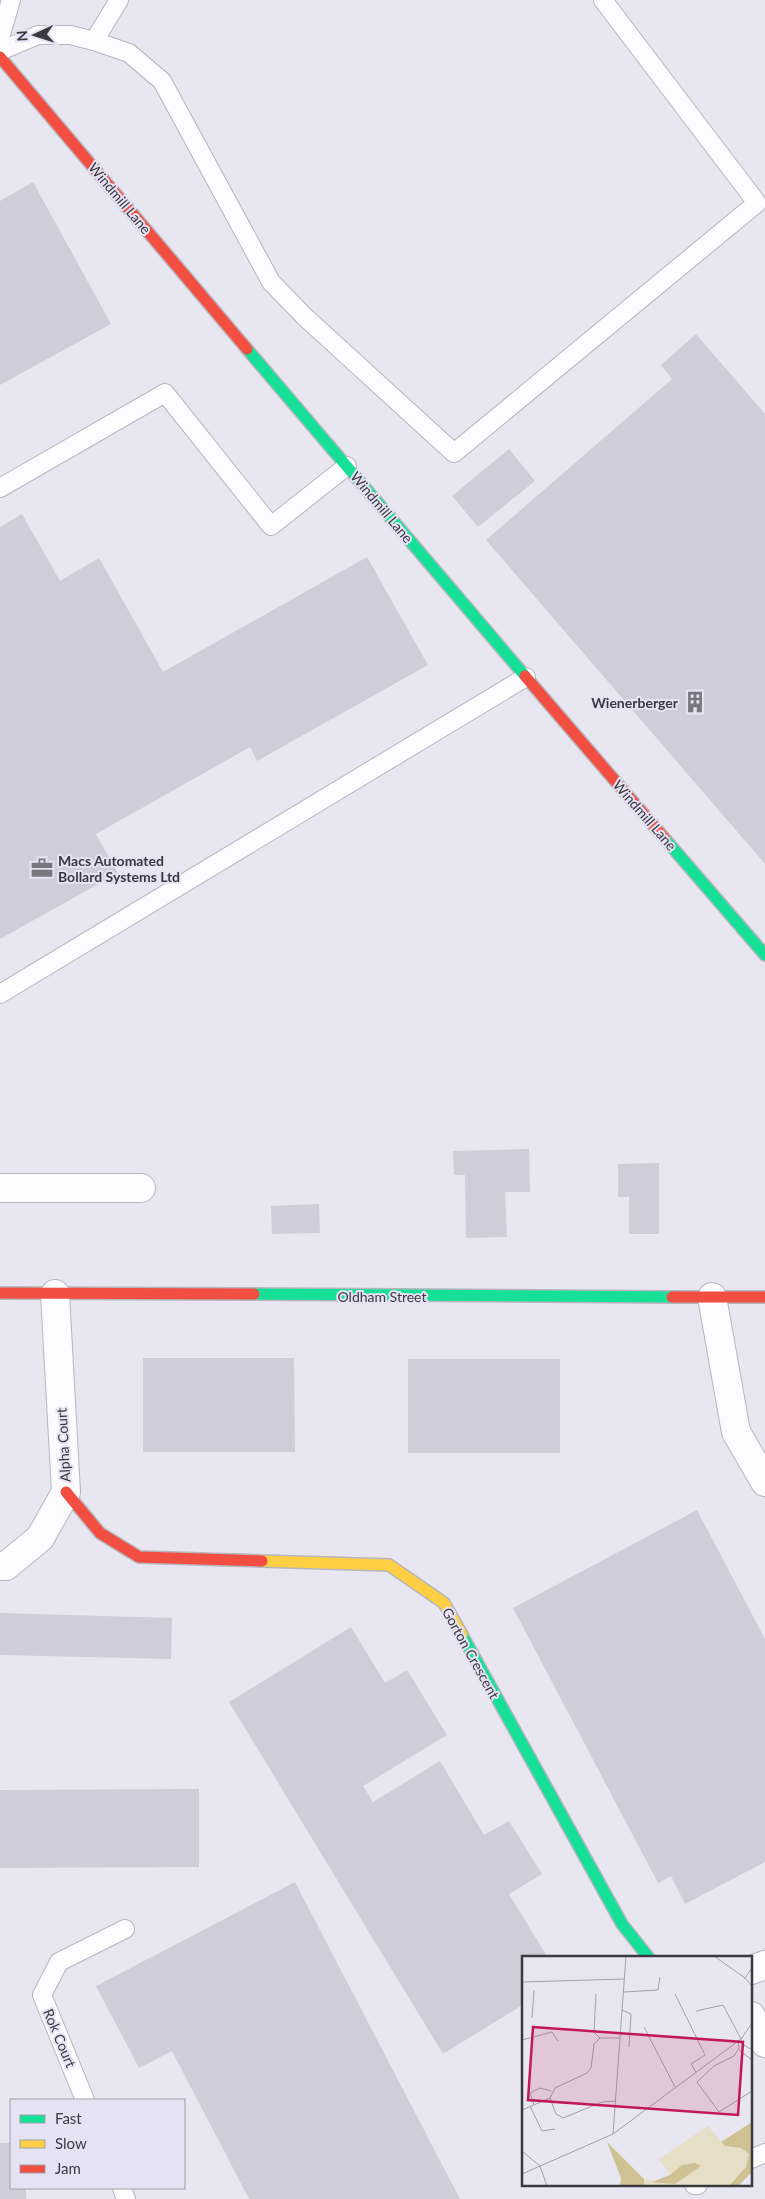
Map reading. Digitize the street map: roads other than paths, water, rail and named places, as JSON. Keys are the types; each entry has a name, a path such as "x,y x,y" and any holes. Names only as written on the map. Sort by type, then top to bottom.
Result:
{"street":[{"name":"Windmill Lane","path":"0,57 526,677 765,955"},
{"path":"0,1188 141,1188"},
{"name":"Oldham Street","path":"0,1293 765,1297"},
{"name":"Alpha Court","path":"0,1566 6,1566 40,1538 66,1492 55,1294"},
{"path":"712,1297 736,1432 765,1482"},
{"name":"Gorton Crescent","path":"66,1492 100,1533 139,1558 389,1565 444,1603 622,1924 646,1956"},
{"path":"752,1970 765,1965"},
{"path":"752,2018 765,2043"}],"lane":[{"path":"0,38 12,0"},
{"path":"94,41 119,0"},
{"path":"0,51 38,35 70,35 129,53 162,81 271,282 454,454 757,203 603,0"},
{"path":"0,488 165,393 271,526 347,466"},
{"path":"0,994 526,677"},
{"name":"Rok Court","path":"85,2099 42,1995 59,1962 124,1929"},
{"path":"752,2159 765,2153"}],"place":[{"name":"Wienerberger","path":"695,702"},
{"name":"Macs Automated Bollard Systems Ltd","path":"42,868"}]}
